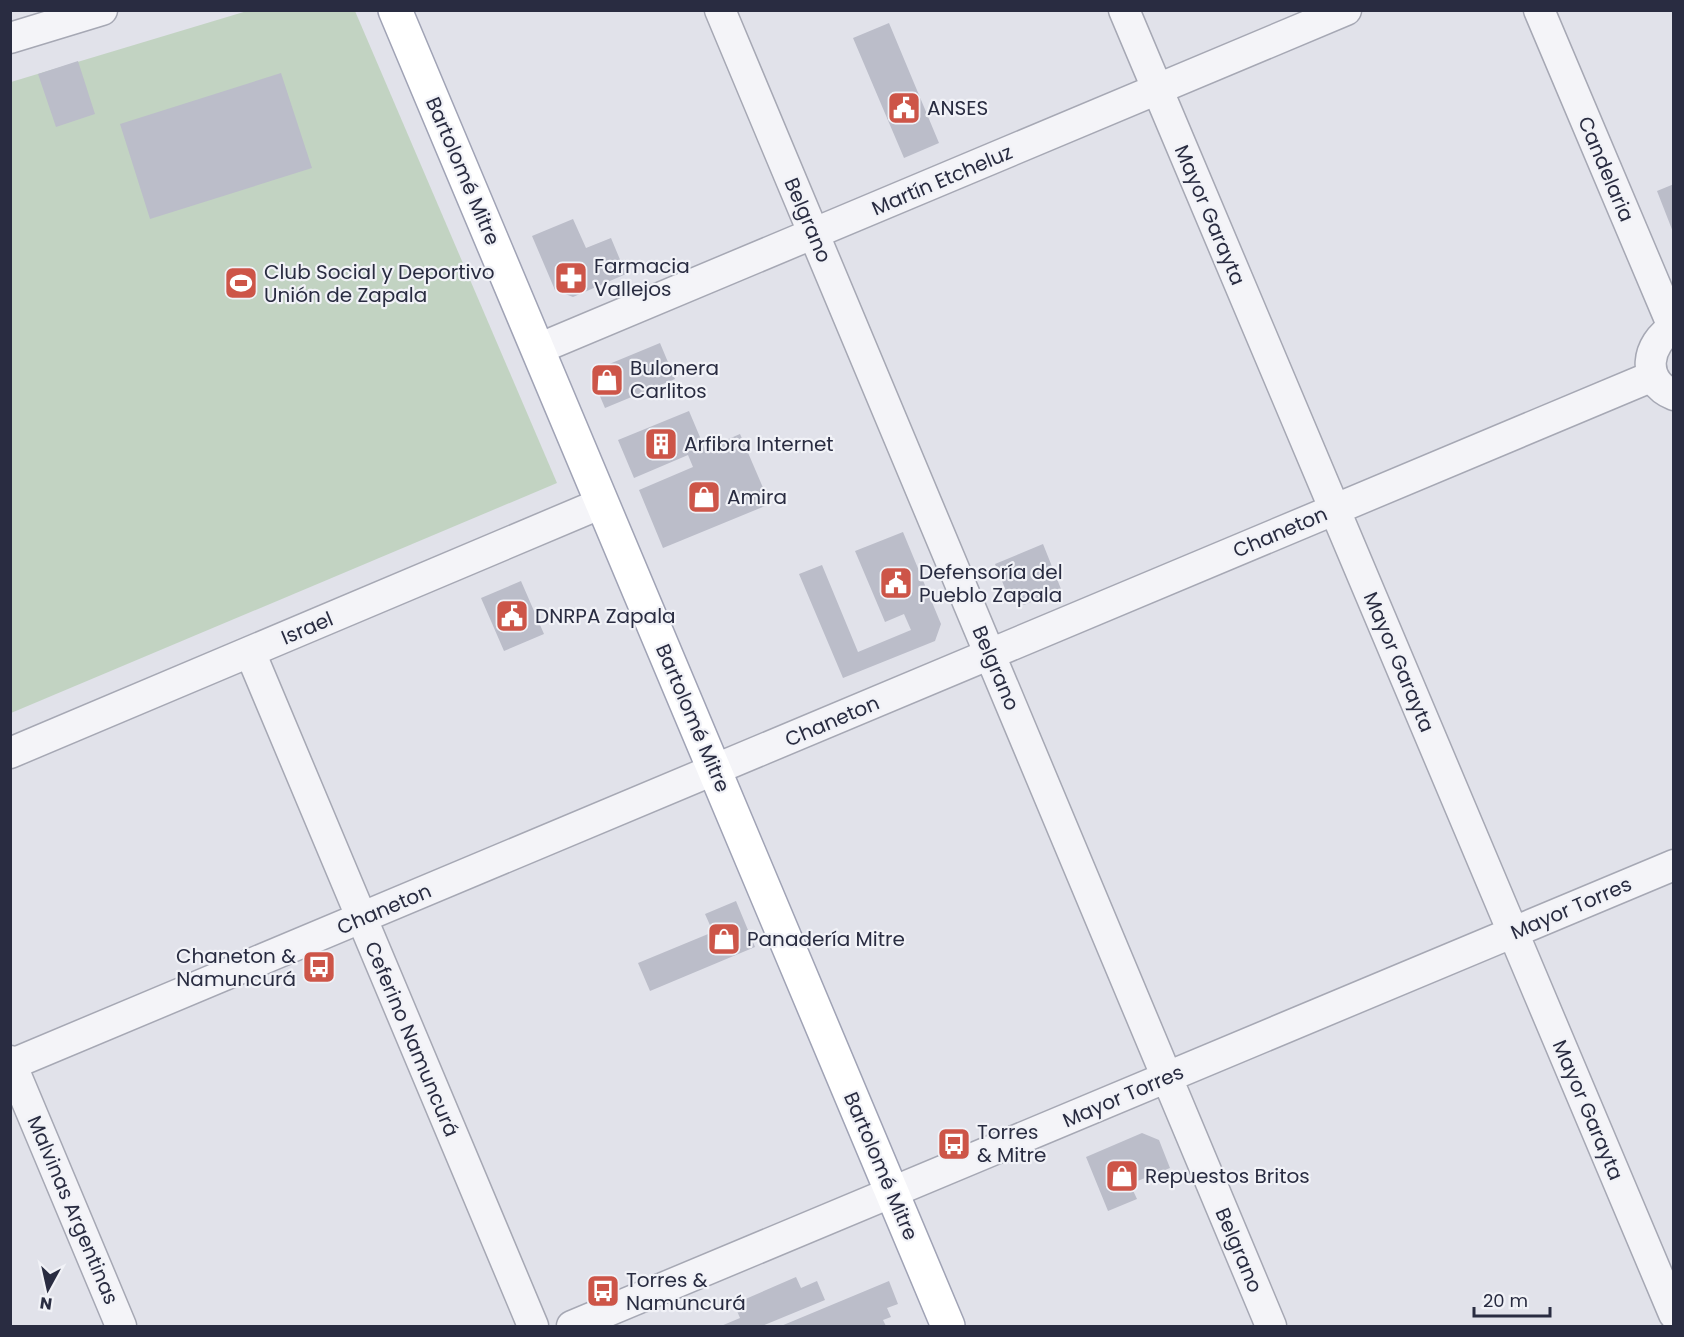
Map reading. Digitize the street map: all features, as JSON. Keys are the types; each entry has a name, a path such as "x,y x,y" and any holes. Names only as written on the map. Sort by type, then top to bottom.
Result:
{"main road":[{"name":"Bartolomé Mitre","path":"395,10 948,1326"}],"street":[{"path":"10,38 102,10"},
{"name":"Belgrano","path":"720,10 1271,1326"},
{"name":"Mayor Garayta","path":"1124,10 1674,1314"},
{"name":"Martín Etcheluz","path":"538,350 1346,10"},
{"name":"Candelaria","path":"1539,10 1673,327"},
{"path":"1664,385 1651,365 1652,353 1656,342 1673,327"},
{"name":"Chaneton","path":"11,1064 1334,510 1664,385"},
{"name":"Israel","path":"10,753 602,504"},
{"name":"Ceferino Namuncurá","path":"250,652 533,1326"},
{"name":"Mayor Torres","path":"572,1326 1674,865"},
{"name":"Malvinas Argentinas","path":"11,1064 121,1326"}],"green space":[{"name":"Club Social y Deportivo Unión de Zapala","path":"247,11 355,11 557,483 11,713 11,82"}],"building":[{"name":"ANSES","path":"889,23 939,143 904,158 853,38"},
{"path":"78,61 95,114 56,127 38,74"},
{"path":"281,73 312,168 150,219 120,124"},
{"path":"1674,184 1674,231 1673,232 1657,191"},
{"path":"573,219 586,248 611,238 626,274 573,297 555,290 532,236"},
{"path":"660,343 675,379 605,408 596,387 602,367"},
{"name":"Amira","path":"689,411 705,449 740,434 770,504 663,548 639,490 693,467 688,455 634,478 618,440"},
{"name":"Defensoría del Pueblo Zapala","path":"903,532 941,624 935,641 843,678 799,574 822,565 858,652 911,630 904,614 885,622 855,551"},
{"path":"1043,544 1061,589 1024,605 1009,598 995,564"},
{"name":"DNRPA Zapala","path":"521,581 544,634 504,651 481,598"},
{"name":"Panadería Mitre","path":"736,901 755,947 650,991 638,963 713,932 705,914"},
{"name":"Repuestos Britos","path":"1142,1133 1159,1140 1170,1168 1130,1184 1137,1199 1108,1211 1086,1157"},
{"path":"796,1277 801,1288 817,1281 825,1300 762,1326 721,1326 740,1318 734,1304"},
{"path":"889,1281 898,1304 887,1308 891,1317 883,1320 886,1326 781,1326"}],"place":[{"name":"ANSES","path":"904,108"},
{"name":"Farmacia Vallejos","path":"571,278"},
{"name":"Club Social y Deportivo Unión de Zapala","path":"241,283"},
{"name":"Bulonera Carlitos","path":"607,380"},
{"name":"Arfibra Internet","path":"661,444"},
{"name":"Amira","path":"704,497"},
{"name":"Defensoría del Pueblo Zapala","path":"896,583"},
{"name":"DNRPA Zapala","path":"512,616"},
{"name":"Panadería Mitre","path":"724,939"},
{"name":"Chaneton & Namuncurá","path":"319,967"},
{"name":"Torres & Mitre","path":"954,1144"},
{"name":"Repuestos Britos","path":"1122,1176"},
{"name":"Torres & Namuncurá","path":"603,1291"}]}
